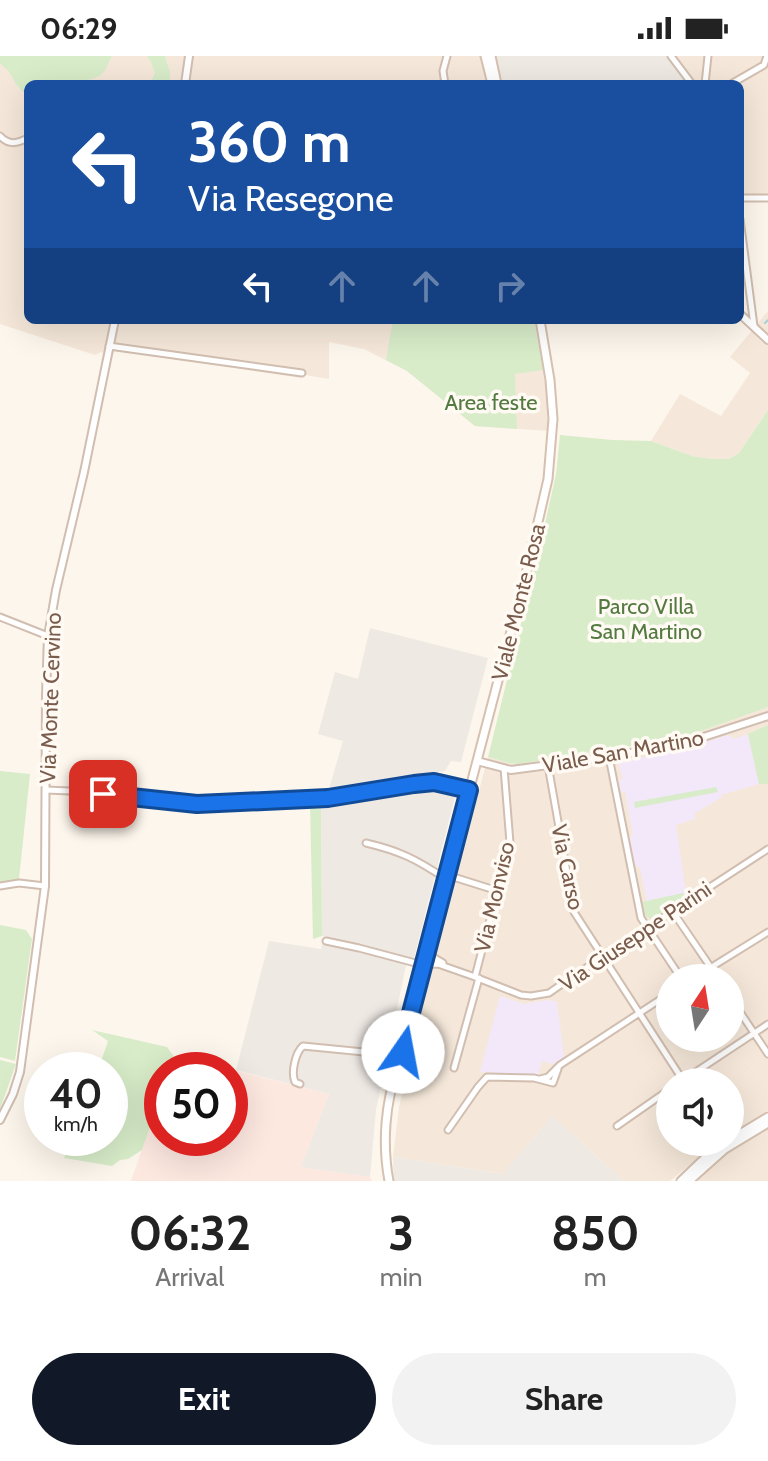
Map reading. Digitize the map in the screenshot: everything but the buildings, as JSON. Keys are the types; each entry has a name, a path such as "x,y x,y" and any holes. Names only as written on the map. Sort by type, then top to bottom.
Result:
{"main road":[{"path":"487,57 492,80"},
{"name":"Viale Monte Rosa","path":"391,1059 403,1062 406,1032 535,535 553,432 541,324"},
{"name":"Viale Monte Rosa","path":"389,1181 386,1130 391,1059 406,1032"},
{"path":"391,1059 403,1052"},
{"path":"744,1134 767,1122"},
{"path":"681,1181 711,1156"},
{"path":"689,1181 713,1156"}],"street":[{"path":"186,80 189,56"},
{"path":"444,80 447,56"},
{"path":"671,56 689,80"},
{"path":"705,80 708,56"},
{"path":"738,80 764,65 767,56"},
{"path":"0,136 7,142 24,140"},
{"path":"744,198 768,198"},
{"path":"744,250 754,327"},
{"path":"744,318 768,340"},
{"name":"Via Monte Cervino","path":"0,1120 20,1072 45,886 48,636 114,324"},
{"path":"109,346 302,373"},
{"path":"0,617 48,636"},
{"name":"Viale San Martino","path":"477,761 517,769 609,757 685,743 768,716"},
{"path":"609,757 641,918 672,964"},
{"name":"Via Carso","path":"548,765 574,912 674,1068"},
{"name":"Via Monviso","path":"454,1068 510,843 504,768"},
{"path":"46,790 197,804 328,798 434,782 469,790"},
{"path":"366,843 393,849 446,877 498,891"},
{"name":"Via Giuseppe Parini","path":"326,941 423,965 438,964 521,995 542,995 553,991 767,852"},
{"path":"0,886 19,883 45,886"},
{"path":"673,912 708,964"},
{"path":"717,964 768,932"},
{"name":"Via Giuseppe Parini","path":"426,953 450,968"},
{"path":"448,1130 487,1077 548,1077 560,1065 656,1002"},
{"path":"744,1018 768,1054"},
{"path":"702,1068 768,1024"},
{"path":"300,1084 293,1077 297,1052 303,1046 374,1053 391,1059"},
{"path":"617,1126 656,1099"}],"shaded area":[{"path":"112,56 146,56 155,73 152,80 87,80 104,71"},
{"path":"165,56 481,56 486,80 170,80"},
{"path":"494,56 671,56 689,80 500,80"},
{"path":"671,56 768,56 768,198 744,198 744,80 689,80"},
{"path":"0,64 7,68 18,88 24,91 24,324 535,324 547,395 549,431 475,426 407,371 364,349 329,342 329,379 305,375 301,378 112,350 111,354 101,352 95,355 0,324"},
{"path":"768,311 768,410 739,453 729,459 712,459 692,456 651,441 680,394 721,416 750,373 730,357"},
{"path":"370,628 488,658 461,762 451,761 445,771 329,789 343,741 318,734 335,672 358,679"},
{"path":"768,707 768,1110 744,1128 744,1068 656,1068 656,1156 701,1156 670,1181 624,1181 552,1116 503,1174 393,1157 399,1107 441,931 488,757 519,764 682,738"},
{"path":"748,734 759,784 721,795 694,814 695,819 676,825 686,893 647,901 640,868 636,866 631,849 630,836 633,835 625,792 621,792 619,780 623,779 618,762 672,752 728,735 734,739"},
{"path":"414,789 456,793 414,958 322,936 321,802"},
{"path":"269,941 321,949 322,944 367,951 406,965 376,1110 370,1177 301,1167 329,1094 248,1073 248,1052 241,1052"},
{"path":"500,996 524,1004 547,1000 557,1002 564,1058 552,1064 542,1061 538,1075 480,1072"},
{"path":"248,1074 329,1094 301,1167 370,1177 372,1181 131,1181 144,1144 144,1156 248,1156"},
{"path":"552,1116 624,1181 394,1181 393,1157 503,1174"},
{"path":"768,1125 768,1181 691,1181 720,1156 744,1156 744,1140"}],"green space":[{"path":"0,56 112,56 98,77 24,80 23,92 0,64"},
{"path":"146,56 165,56 170,80 152,80 155,73"},
{"name":"Area feste","path":"392,324 535,324 543,370 515,374 517,429 475,426 407,371 386,360"},
{"name":"Parco Villa San Martino","path":"768,410 768,707 682,738 519,764 488,757 540,546 556,474 560,435 651,441 692,456 729,459 739,453"},
{"path":"768,725 768,784 759,784 748,734"},
{"path":"0,771 30,774 19,879 0,883"},
{"path":"716,787 718,792 635,808 634,802"},
{"path":"321,802 322,936 313,939 310,803"},
{"path":"683,893 684,901 653,921 644,914 642,902"},
{"path":"0,925 26,930 32,939 15,1061 0,1057"},
{"path":"92,1030 167,1047 171,1052 144,1052 144,1144 142,1150 112,1166 64,1158 128,1156 128,1052 104,1052 108,1041"},
{"path":"0,1060 16,1064 0,1109"}],"waterway":[{"path":"765,323 768,320"}],"route":[{"path":"103,794 197,804 328,798 434,782 469,790 403,1052"}]}
